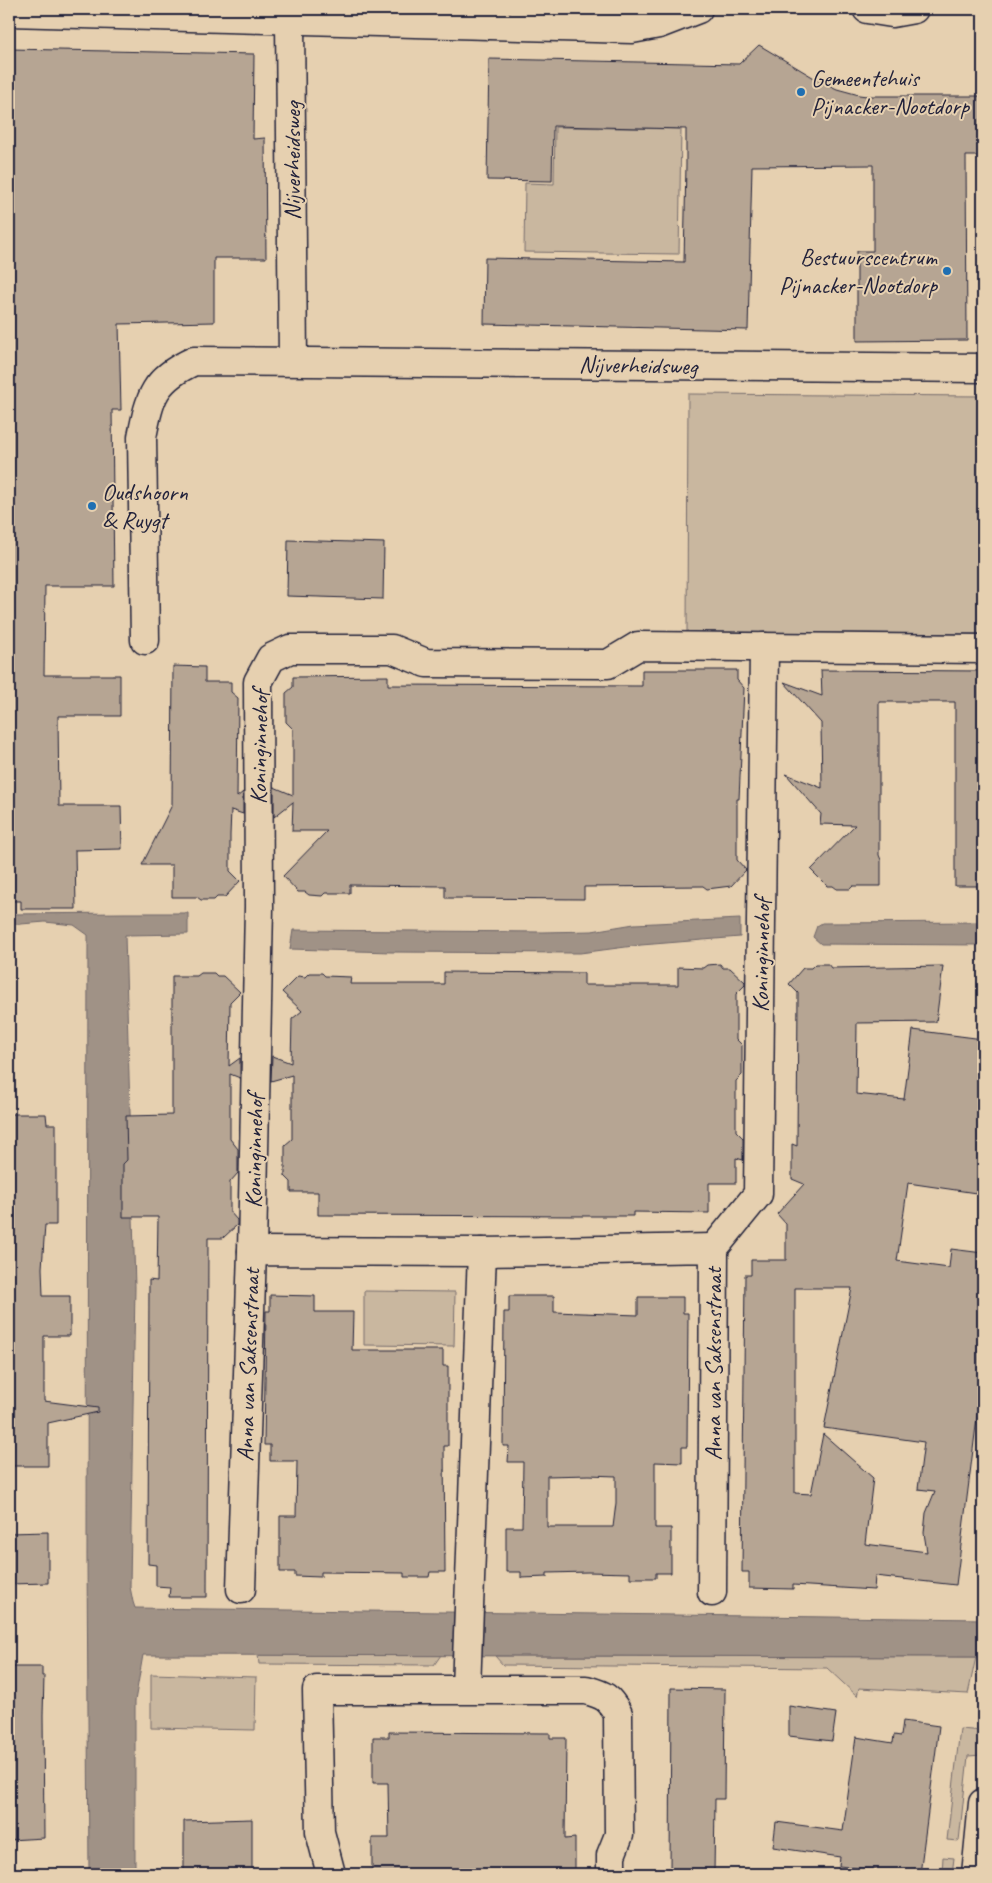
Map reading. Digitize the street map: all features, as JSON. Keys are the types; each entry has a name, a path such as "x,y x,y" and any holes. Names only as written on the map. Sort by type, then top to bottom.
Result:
{"street":[{"path":"9,12 632,29 659,24 698,9"},
{"path":"867,9 892,13 914,9"},
{"name":"Nijverheidsweg","path":"290,21 293,361"},
{"name":"Nijverheidsweg","path":"145,640 142,437 148,407 163,380 176,369 194,361 983,368"},
{"name":"Koninginnehof","path":"252,1251 258,907 258,682 271,658 290,649 392,649 426,663 608,664 638,646 983,649"},
{"name":"Koninginnehof","path":"714,1248 758,1194 764,647"},
{"name":"Anna van Saksenstraat","path":"241,1589 252,1251 482,1252 714,1248 712,1592"},
{"path":"467,1678 482,1252"},
{"path":"331,1874 320,1832 317,1690 467,1678 586,1690 603,1694 612,1702 618,1714 619,1835 611,1855 611,1874"},
{"path":"976,1874 983,1803"}],"shaded area":[{"path":"555,127 681,129 679,254 524,252 525,183 554,184"},
{"path":"688,394 983,396 983,634 687,632"},
{"path":"188,913 188,934 125,935 135,1287 130,1587 135,1608 983,1619 983,1657 143,1655 135,1701 135,1874 89,1874 87,1557 88,935 74,925 45,922 9,925 9,914"},
{"path":"740,919 740,937 641,945 580,953 391,952 290,949 293,930 592,931 634,924"},
{"path":"983,922 983,945 821,944 813,937 817,926 822,923"},
{"path":"364,1291 455,1292 454,1346 364,1345"},
{"path":"258,1655 441,1655 434,1665 259,1664"},
{"path":"495,1656 976,1657 968,1694 859,1688 857,1696 827,1668 503,1665"},
{"path":"151,1674 256,1677 255,1730 151,1728"},
{"path":"960,1729 983,1731 982,1755 968,1756 959,1841 947,1840"},
{"path":"943,1857 954,1858 952,1874 942,1874"}],"building":[{"path":"759,45 816,79 837,89 859,95 983,96 983,156 966,156 967,340 857,341 857,251 873,251 873,165 752,166 748,330 484,324 485,258 684,262 686,165 686,129 553,126 552,181 487,180 489,59 739,64"},
{"path":"10,49 254,54 253,139 265,138 266,258 214,258 214,322 119,324 121,410 112,410 114,586 45,586 44,675 120,675 120,716 58,716 59,806 121,806 122,849 75,850 76,909 21,909 21,901 9,901"},
{"path":"288,540 384,543 383,599 287,596"},
{"path":"173,666 205,667 205,682 231,682 231,692 238,698 237,797 243,792 243,814 231,810 230,871 240,881 225,897 217,897 214,900 201,900 197,897 172,897 172,865 142,865 172,805"},
{"path":"642,670 737,670 737,680 744,688 739,799 737,799 737,860 746,870 731,886 707,889 703,886 584,887 584,899 445,898 445,886 350,885 350,893 325,893 322,896 298,892 283,876 327,831 292,831 293,802 274,817 274,787 293,795 293,729 286,722 286,693 293,687 293,677 388,676 388,685 642,686"},
{"path":"821,670 983,671 983,886 955,886 955,702 879,702 879,855 881,860 881,886 853,886 850,889 837,889 833,886 827,886 811,870 855,825 820,824 821,814 786,774 822,788 821,723 784,682 822,696"},
{"path":"720,964 723,968 730,968 745,982 745,985 736,994 736,1039 742,1045 742,1075 736,1081 736,1131 743,1138 743,1160 736,1158 736,1183 709,1183 709,1213 633,1212 633,1216 318,1215 318,1192 291,1192 291,1182 285,1176 285,1145 292,1139 292,1075 271,1081 272,1056 291,1063 292,1019 302,1011 282,992 298,976 305,977 309,973 322,973 325,976 351,977 350,984 444,984 444,972 584,973 584,985 678,985 678,967 703,968 707,965"},
{"path":"815,964 828,964 831,968 943,966 936,1022 857,1023 856,1094 904,1099 913,1030 983,1039 983,1194 908,1183 897,1261 949,1268 951,1249 983,1253 983,1370 956,1585 875,1576 874,1590 793,1585 793,1589 749,1588 749,1572 742,1572 745,1275 751,1275 751,1260 786,1260 786,1224 777,1214 804,1184 792,1179 792,1144 797,1146 798,993 789,984 803,968 811,968","holes":["795,1288 852,1288 824,1428 924,1442 918,1489 935,1491 926,1513 924,1533 927,1552 865,1544 873,1478 823,1434 811,1494 795,1493"]},
{"path":"201,973 214,973 217,976 223,976 240,992 230,1002 229,1066 240,1058 240,1078 230,1074 230,1139 238,1149 238,1173 230,1182 230,1212 237,1220 237,1225 223,1238 208,1238 207,1597 169,1597 170,1587 156,1586 156,1565 148,1564 149,1280 157,1281 158,1217 123,1217 123,1164 127,1160 126,1116 172,1115 172,976 197,976"},
{"path":"9,1114 46,1114 47,1124 56,1124 56,1225 45,1225 42,1268 43,1296 70,1296 70,1336 44,1336 44,1401 98,1408 98,1412 48,1423 48,1466 9,1466"},
{"path":"270,1295 315,1296 315,1312 353,1312 352,1350 443,1350 443,1366 448,1366 448,1446 444,1446 445,1572 430,1572 429,1577 404,1577 404,1573 321,1572 321,1577 295,1576 295,1572 280,1572 280,1516 296,1516 297,1461 270,1461 270,1445 264,1445 266,1311 270,1311"},
{"path":"509,1296 554,1296 554,1312 638,1315 638,1297 683,1297 683,1313 688,1313 687,1447 682,1447 682,1463 655,1462 655,1528 671,1528 671,1573 656,1573 656,1578 630,1578 630,1573 588,1572 547,1573 547,1577 521,1578 521,1572 506,1572 506,1527 522,1527 523,1462 508,1462 509,1446 503,1446 504,1312 509,1312","holes":["547,1476 616,1476 616,1503 613,1527 547,1527"]},
{"path":"48,1532 48,1583 9,1584 9,1533"},
{"path":"9,1667 42,1667 42,1676 44,1676 44,1838 9,1840"},
{"path":"671,1688 725,1689 724,1799 715,1799 714,1874 670,1874"},
{"path":"789,1706 836,1713 832,1741 789,1736"},
{"path":"903,1721 939,1726 920,1874 884,1874 884,1871 839,1866 840,1857 773,1847 776,1822 843,1831 856,1737 893,1743 894,1735 901,1736"},
{"path":"389,1732 550,1733 550,1738 566,1738 565,1839 575,1838 575,1874 372,1874 372,1838 389,1838 388,1783 373,1783 373,1737 389,1737"},
{"path":"252,1819 252,1874 184,1874 184,1821"}],"place":[{"name":"Gemeentehuis Pijnacker-Nootdorp","path":"801,92"},
{"name":"Bestuurscentrum Pijnacker-Nootdorp","path":"947,271"},
{"name":"Oudshoorn & Ruygt","path":"92,506"}]}
